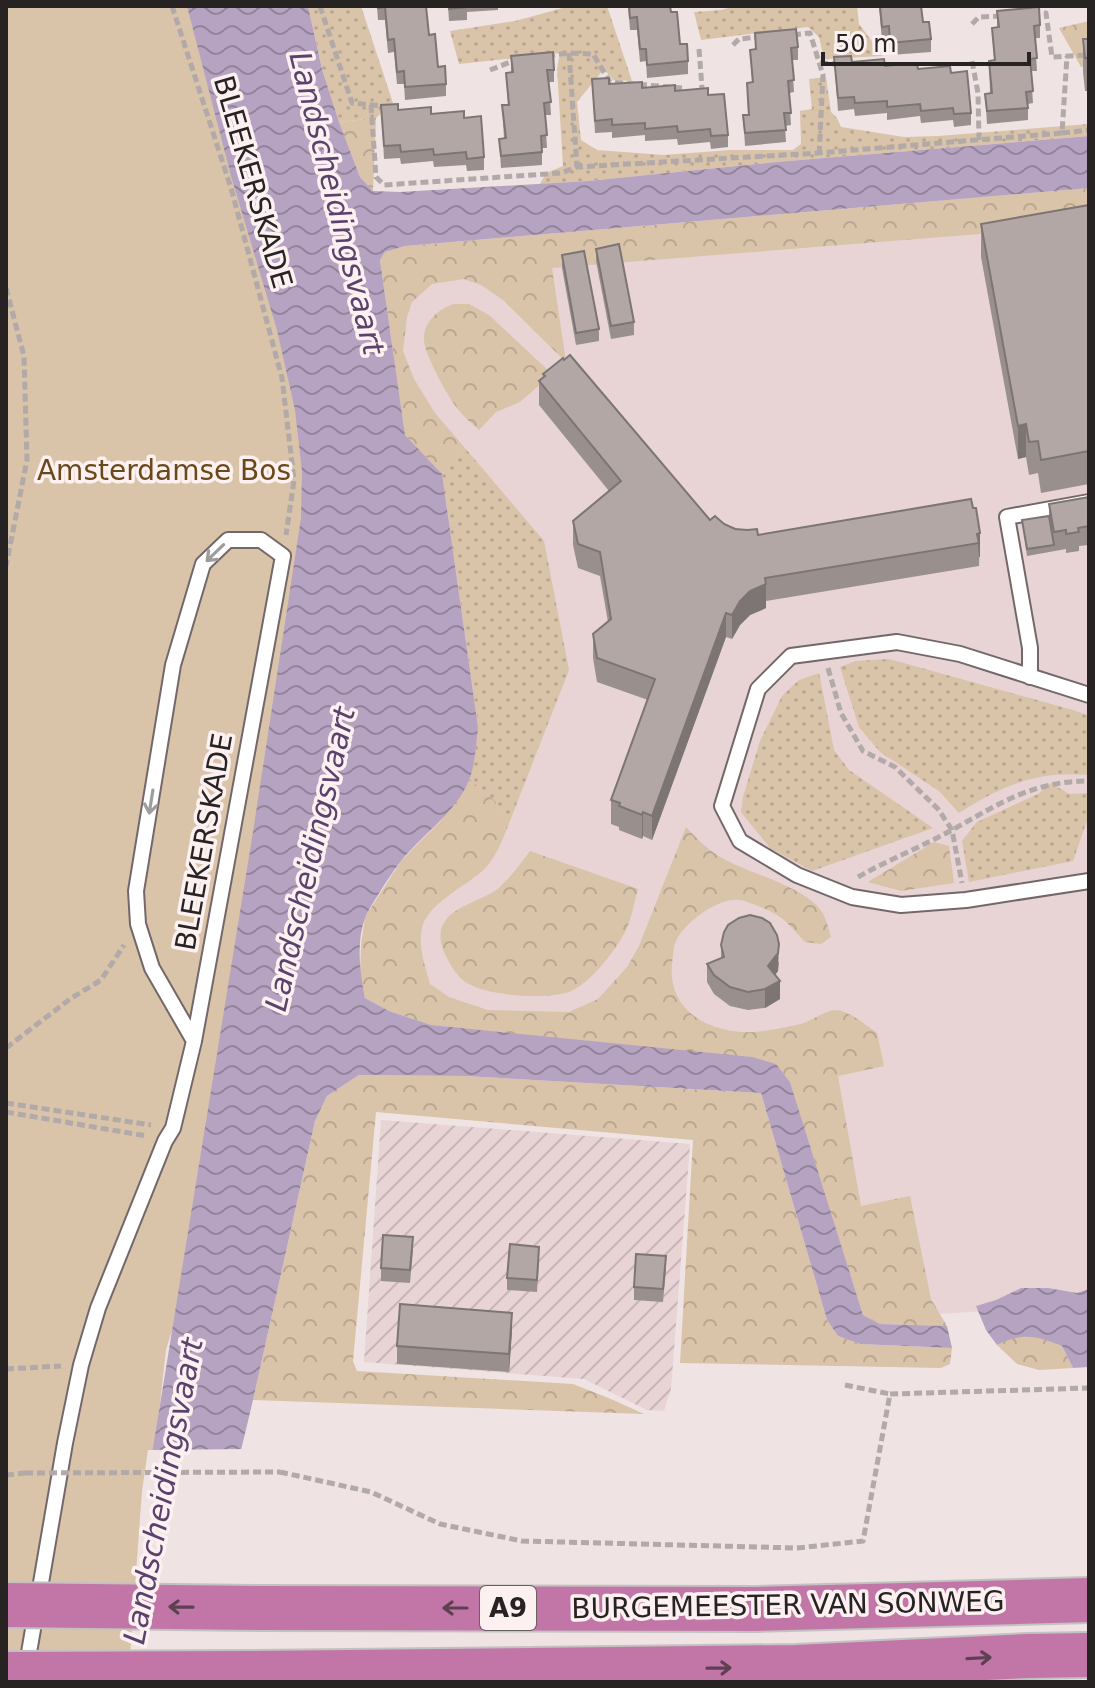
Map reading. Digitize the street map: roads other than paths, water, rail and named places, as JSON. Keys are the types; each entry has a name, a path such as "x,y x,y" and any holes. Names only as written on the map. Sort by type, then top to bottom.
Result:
{"highway":[{"name":"BURGEMEESTER VAN SONWEG","path":"6,1605 757,1609 1089,1600"},
{"name":"BURGEMEESTER VAN SONWEG","path":"6,1674 797,1667 1089,1655"}],"lane":[{"path":"1030,677 1030,648 1007,517 1089,502"},
{"name":"BLEEKERSKADE","path":"24,1682 81,1365 98,1308 173,1128 194,1041 283,556 261,540 228,540 203,564 173,665 136,891 138,924 152,968 194,1041"},
{"path":"1089,695 960,654 897,642 791,656 758,689 722,806 740,841 797,875 852,897 901,905 966,900 1089,881"}],"water":[{"name":"Landscheidingsvaart","path":"187,6 308,6 322,69 339,122 360,177 373,191 588,181 1089,136 1089,188 405,246 385,252 380,260 405,435 442,474 478,727 473,765 466,787 452,808 401,861 365,918 360,968 365,998 389,1011 431,1025 752,1057 776,1064 790,1082 863,1315 880,1324 947,1326 952,1348 860,1344 838,1336 827,1320 761,1093 465,1076 359,1075 327,1096 315,1121 231,1492 146,1491 301,518 302,471 295,410 277,330 231,176"},
{"path":"1021,1288 1048,1288 1077,1293 1089,1289 1089,1367 1073,1368 1062,1346 1037,1338 1014,1338 997,1345 986,1330 976,1306"}],"park label":[{"name":"Amsterdamse Bos","path":"164,470"}]}
